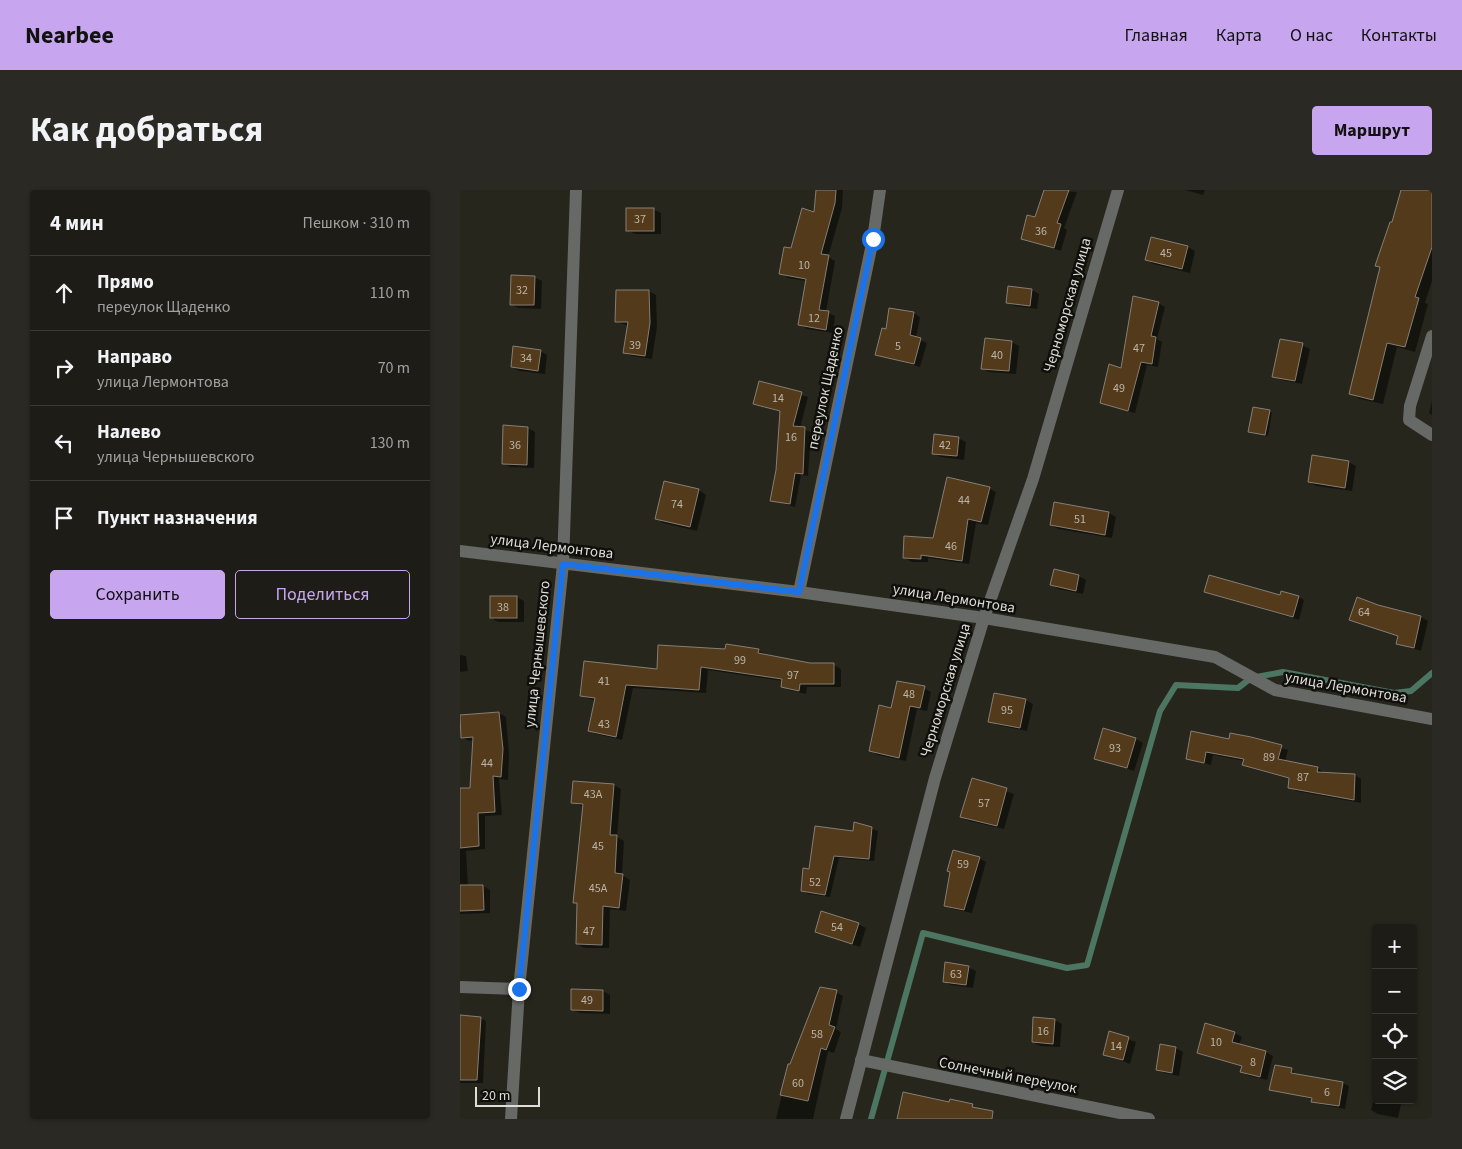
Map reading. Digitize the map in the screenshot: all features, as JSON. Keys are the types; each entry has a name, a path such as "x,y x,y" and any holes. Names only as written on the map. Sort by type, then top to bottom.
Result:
{"street":[{"name":"улица Чернышевского","path":"511,1119 519,989 563,564 576,190"},
{"name":"переулок Щаденко","path":"799,592 873,239 880,190"},
{"name":"Черноморская улица","path":"846,1119 935,778 984,618 1033,479 1118,190"},
{"path":"1432,336 1410,406 1410,420 1432,434"},
{"name":"улица Лермонтова","path":"460,550 799,592 984,618 1215,657 1274,690 1432,719"},
{"path":"460,987 519,989"},
{"name":"Солнечный переулок","path":"861,1060 897,1069 1149,1119"}],"building":[{"path":"816,190 836,190 835,203 821,254 829,255 819,310 829,311 826,330 798,325 806,279 779,274 784,247 791,248 802,208 814,212"},
{"path":"1044,190 1069,190 1057,223 1061,224 1054,248 1021,239 1027,215 1035,217"},
{"path":"1401,190 1432,190 1432,247 1415,297 1419,298 1405,347 1387,343 1373,400 1349,394 1380,267 1375,266 1390,222 1392,222"},
{"path":"626,208 654,208 654,231 626,231"},
{"path":"1151,237 1188,246 1182,269 1145,260"},
{"path":"511,275 535,276 534,305 510,305"},
{"path":"1008,286 1032,289 1030,306 1006,303"},
{"path":"616,290 649,290 650,323 645,356 623,353 628,322 615,322"},
{"path":"1133,296 1159,302 1151,336 1156,337 1152,364 1141,362 1128,411 1100,403 1109,364 1121,368"},
{"path":"889,308 914,312 910,335 921,338 914,364 875,355 882,328 886,329"},
{"path":"985,338 1012,341 1009,371 981,369"},
{"path":"1280,339 1303,343 1295,381 1272,377"},
{"path":"513,346 541,350 538,371 511,367"},
{"path":"759,381 802,392 793,426 805,427 803,474 795,473 790,504 770,501 776,470 780,411 753,404"},
{"path":"1253,407 1270,410 1265,435 1248,432"},
{"path":"503,425 528,427 527,465 502,464"},
{"path":"934,434 959,437 957,456 932,454"},
{"path":"1312,455 1349,461 1345,488 1308,482"},
{"path":"947,477 990,487 981,522 968,519 962,561 921,555 921,559 903,558 904,536 933,538"},
{"path":"664,481 699,489 690,527 655,519"},
{"path":"1054,502 1109,512 1105,535 1050,525"},
{"path":"1054,569 1079,575 1076,591 1050,585"},
{"path":"1209,575 1280,595 1281,591 1299,596 1293,617 1204,592"},
{"path":"490,596 517,596 517,618 490,618"},
{"path":"1357,597 1378,605 1421,616 1414,648 1396,644 1398,636 1349,620"},
{"path":"726,644 759,649 758,653 810,663 834,663 834,684 800,684 799,691 781,687 782,679 701,667 699,690 626,685 616,737 588,731 595,698 580,696 584,661 657,669 658,645 725,649"},
{"path":"897,681 925,686 920,708 910,706 899,758 869,751 879,705 891,708"},
{"path":"994,693 1026,699 1020,728 988,722"},
{"path":"499,712 503,749 501,777 493,776 495,812 478,813 479,846 460,848 460,788 470,788 473,737 461,738 460,715"},
{"path":"1103,728 1136,738 1127,768 1094,759"},
{"path":"1191,731 1229,739 1230,733 1282,745 1278,759 1318,767 1317,772 1355,774 1354,800 1288,788 1289,778 1242,765 1244,759 1206,752 1204,763 1186,759"},
{"path":"972,778 1007,788 997,826 960,817"},
{"path":"573,781 614,784 610,835 617,835 615,873 623,874 619,908 603,906 602,945 576,944 577,903 573,903 583,804 571,803"},
{"path":"854,822 872,827 869,859 834,856 825,895 801,891 803,868 809,869 815,826 853,831"},
{"path":"953,850 980,857 964,910 944,906 950,872 947,871"},
{"path":"460,885 483,885 484,910 460,911"},
{"path":"821,911 859,923 852,944 815,932"},
{"path":"945,962 969,966 966,985 943,982"},
{"path":"820,987 837,990 829,1025 835,1027 826,1050 821,1048 808,1101 780,1095 788,1064 790,1064"},
{"path":"571,989 603,990 603,1011 571,1010"},
{"path":"460,1015 481,1017 477,1080 460,1080"},
{"path":"1033,1017 1055,1019 1053,1044 1032,1042"},
{"path":"1205,1023 1235,1032 1232,1042 1266,1051 1260,1077 1240,1072 1242,1066 1197,1053"},
{"path":"1109,1031 1129,1037 1123,1060 1103,1055"},
{"path":"1160,1044 1176,1047 1172,1073 1156,1070"},
{"path":"1275,1065 1292,1068 1291,1073 1343,1082 1339,1106 1311,1102 1312,1098 1269,1090"},
{"path":"903,1092 949,1102 950,1099 973,1104 972,1107 993,1111 992,1119 897,1119"}],"waterway":[{"path":"871,1119 923,933 1067,968 1087,965 1160,711 1176,685 1238,688 1251,678 1283,672 1394,693 1411,691 1432,673"}],"route":[{"path":"519,989 563,564 799,592 873,239"}]}
